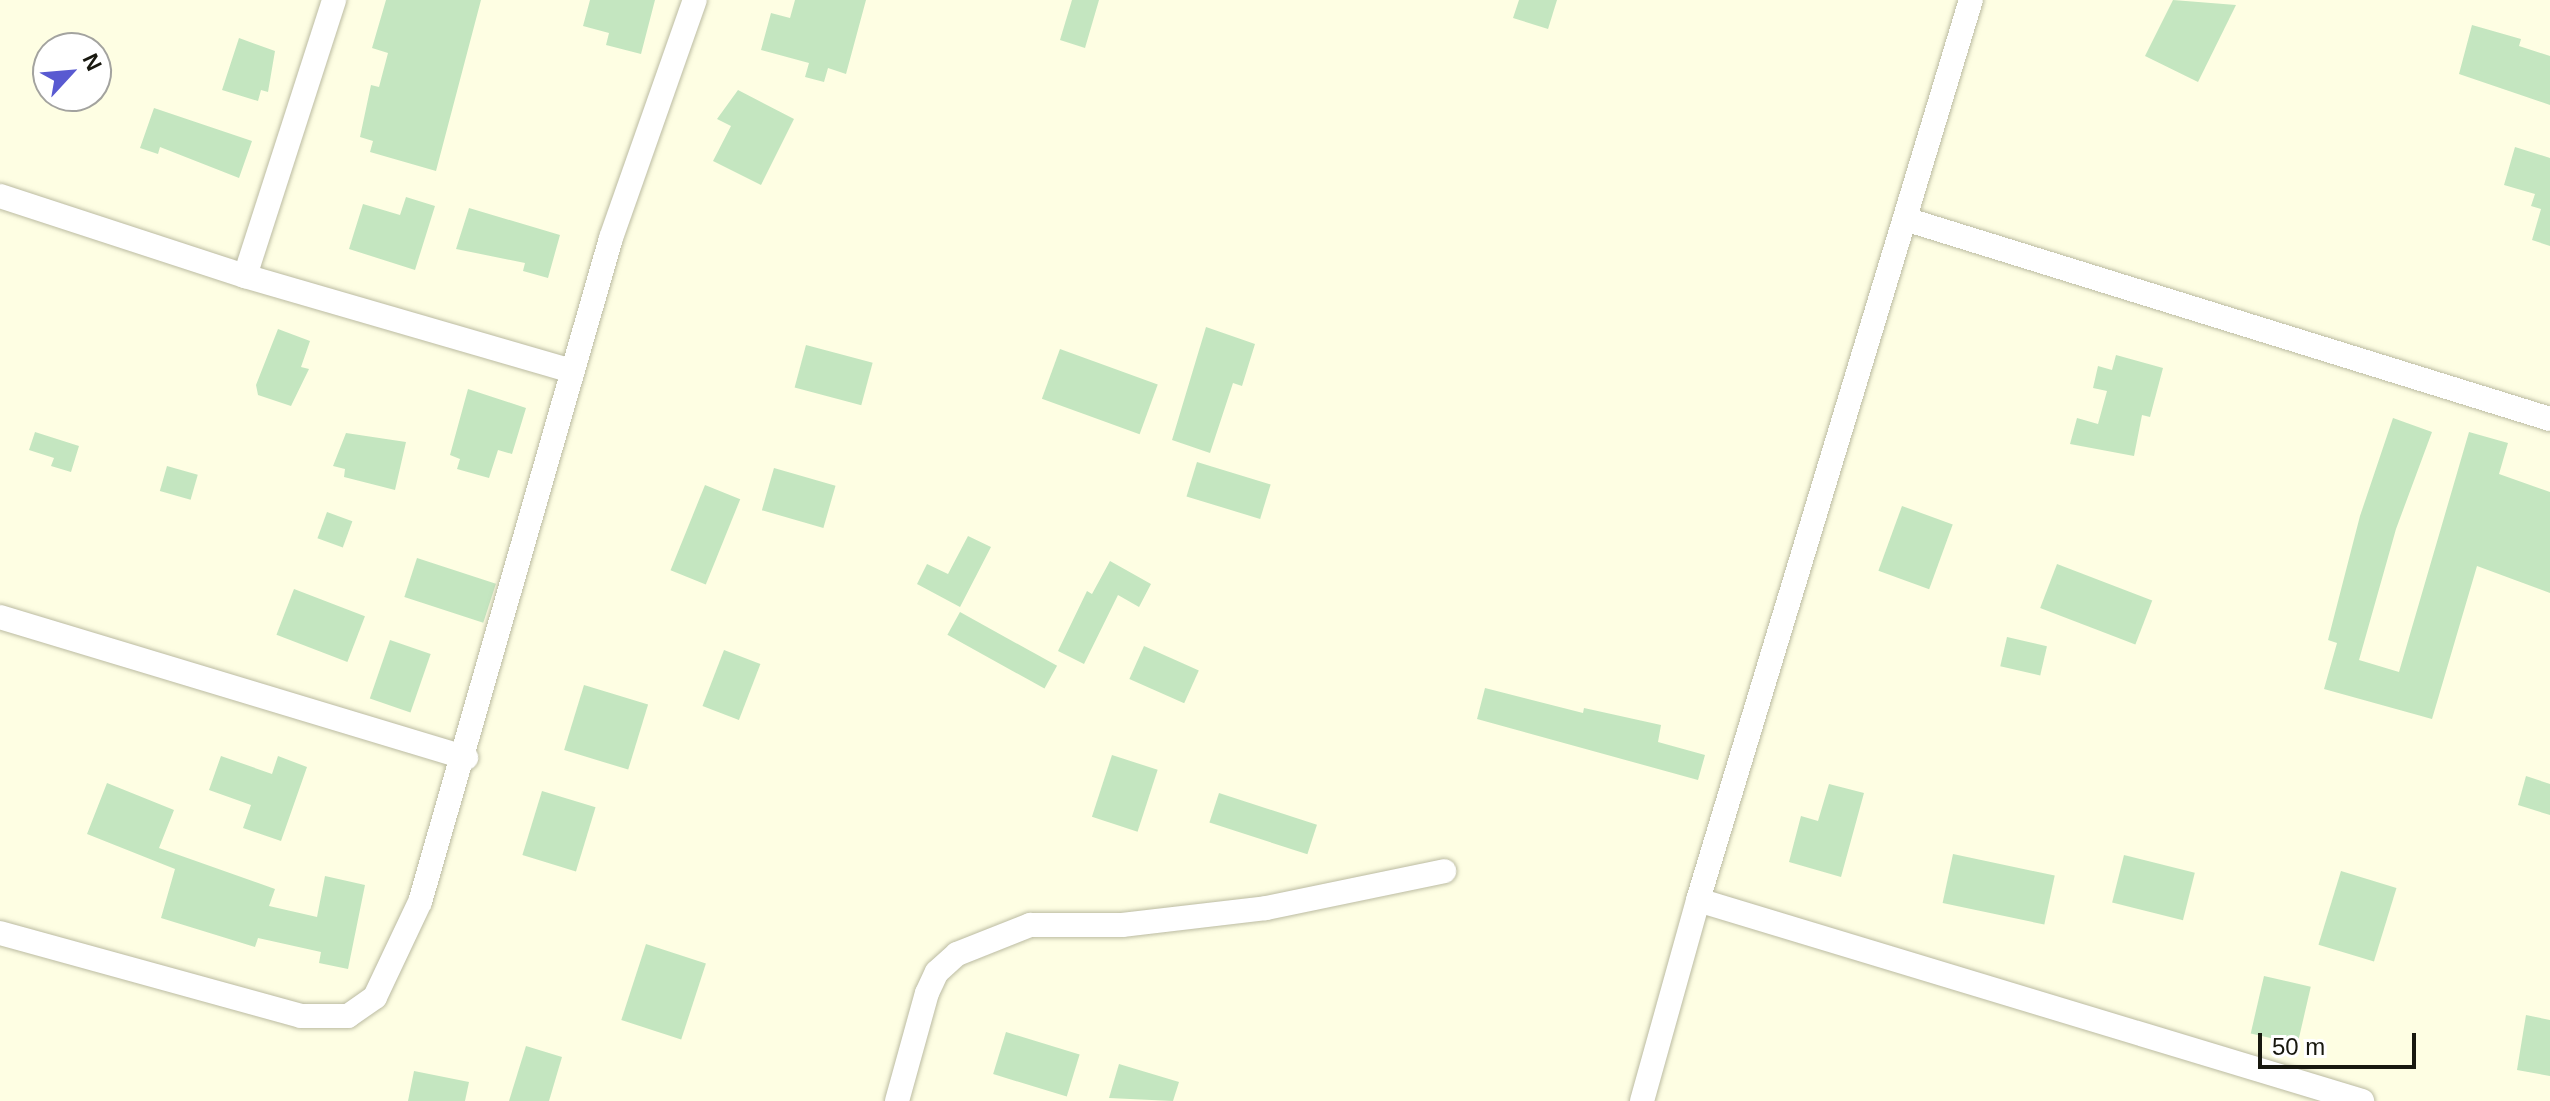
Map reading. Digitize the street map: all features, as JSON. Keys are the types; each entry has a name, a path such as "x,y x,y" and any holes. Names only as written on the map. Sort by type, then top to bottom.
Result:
{"street":[{"path":"245,276 334,0"},
{"path":"0,933 301,1016 348,1016 375,997 402,943 466,758 611,238 695,0"},
{"path":"1642,1101 1698,900 1971,0"},
{"path":"0,196 245,276 573,371"},
{"path":"1905,219 2550,419"},
{"path":"0,617 466,758"},
{"path":"897,1101 937,972 957,954 979,944 1030,925 1122,925 1266,908 1444,871"},
{"path":"1698,900 2362,1101"}],"building":[{"path":"386,0 481,0 436,171 370,152 373,141 360,137 371,85 379,87 388,53 372,48"},
{"path":"590,0 655,0 641,54 606,45 609,33 583,26"},
{"path":"795,0 866,0 846,74 828,68 824,82 805,77 809,63 761,50 771,13 790,18"},
{"path":"1072,0 1099,0 1085,48 1060,40"},
{"path":"1519,0 1557,0 1548,29 1513,18"},
{"path":"2173,0 2236,5 2198,82 2145,56"},
{"path":"2472,25 2521,39 2519,46 2550,56 2550,105 2459,74"},
{"path":"239,38 275,51 268,92 261,90 258,101 222,90"},
{"path":"738,90 794,119 761,185 713,161 731,126 717,119"},
{"path":"154,108 252,141 239,178 160,147 158,154 140,148"},
{"path":"2515,147 2550,158 2550,246 2532,240 2541,209 2531,206 2535,194 2504,185"},
{"path":"406,197 435,206 415,270 349,249 363,204 400,215"},
{"path":"469,208 560,235 548,278 523,271 525,263 456,249"},
{"path":"1206,327 1255,344 1242,386 1233,383 1210,453 1172,440"},
{"path":"278,329 310,341 301,367 309,369 291,406 258,395 256,385"},
{"path":"806,345 873,363 861,405 795,388"},
{"path":"1060,349 1158,385 1140,434 1042,399"},
{"path":"2116,355 2163,368 2150,417 2142,415 2134,456 2070,444 2077,418 2098,424 2107,391 2093,388 2098,366 2112,370"},
{"path":"468,389 526,408 512,454 498,450 489,478 457,469 460,459 450,455"},
{"path":"2393,418 2432,432 2396,529 2359,660 2399,672 2469,432 2508,443 2499,474 2550,492 2550,593 2477,566 2432,719 2324,689 2337,643 2328,640 2360,516"},
{"path":"35,432 79,446 71,472 51,466 54,458 29,450"},
{"path":"346,433 406,442 395,490 344,477 345,469 333,466"},
{"path":"1197,462 1271,485 1260,519 1186,496"},
{"path":"167,466 198,475 191,500 160,491"},
{"path":"774,468 836,486 823,528 762,510"},
{"path":"705,485 740,499 706,585 671,570"},
{"path":"1902,506 1953,524 1929,589 1878,571"},
{"path":"327,512 352,521 343,548 317,538"},
{"path":"968,536 991,547 960,607 917,584 927,564 948,574"},
{"path":"417,558 496,584 483,623 404,597"},
{"path":"1110,561 1151,584 1139,607 1118,595 1084,664 1058,651 1087,591 1092,594"},
{"path":"2057,564 2152,601 2135,644 2040,608"},
{"path":"294,589 365,616 347,662 276,635"},
{"path":"960,612 1057,666 1044,689 947,635"},
{"path":"2007,637 2047,646 2040,675 2000,666"},
{"path":"390,640 431,654 410,713 370,699"},
{"path":"1144,646 1199,670 1184,703 1129,679"},
{"path":"724,650 760,664 739,720 702,706"},
{"path":"584,685 648,705 628,770 564,750"},
{"path":"1485,688 1583,713 1584,708 1661,725 1658,742 1705,755 1698,780 1477,719"},
{"path":"1112,755 1158,770 1138,832 1092,817"},
{"path":"221,756 272,774 278,756 307,767 281,841 243,828 251,805 209,790"},
{"path":"2526,776 2550,784 2550,815 2518,805"},
{"path":"107,783 174,810 159,848 275,889 269,906 317,917 325,876 365,885 348,969 319,963 321,952 258,938 255,947 161,918 175,869 87,834"},
{"path":"1829,784 1864,793 1841,877 1789,862 1801,816 1818,821"},
{"path":"542,791 596,807 576,871 522,855"},
{"path":"1219,793 1317,825 1307,854 1209,822"},
{"path":"1953,854 2055,876 2044,925 1943,903"},
{"path":"2124,855 2195,873 2183,920 2112,903"},
{"path":"2341,871 2396,888 2374,962 2318,945"},
{"path":"646,944 706,963 681,1040 621,1020"},
{"path":"2264,976 2311,987 2297,1044 2251,1033"},
{"path":"2526,1015 2550,1020 2550,1076 2517,1070"},
{"path":"1006,1032 1080,1055 1067,1097 993,1074"},
{"path":"526,1046 562,1057 549,1101 509,1101"},
{"path":"1119,1064 1179,1082 1173,1101 1109,1098"},
{"path":"414,1071 469,1082 465,1101 408,1101"}]}
